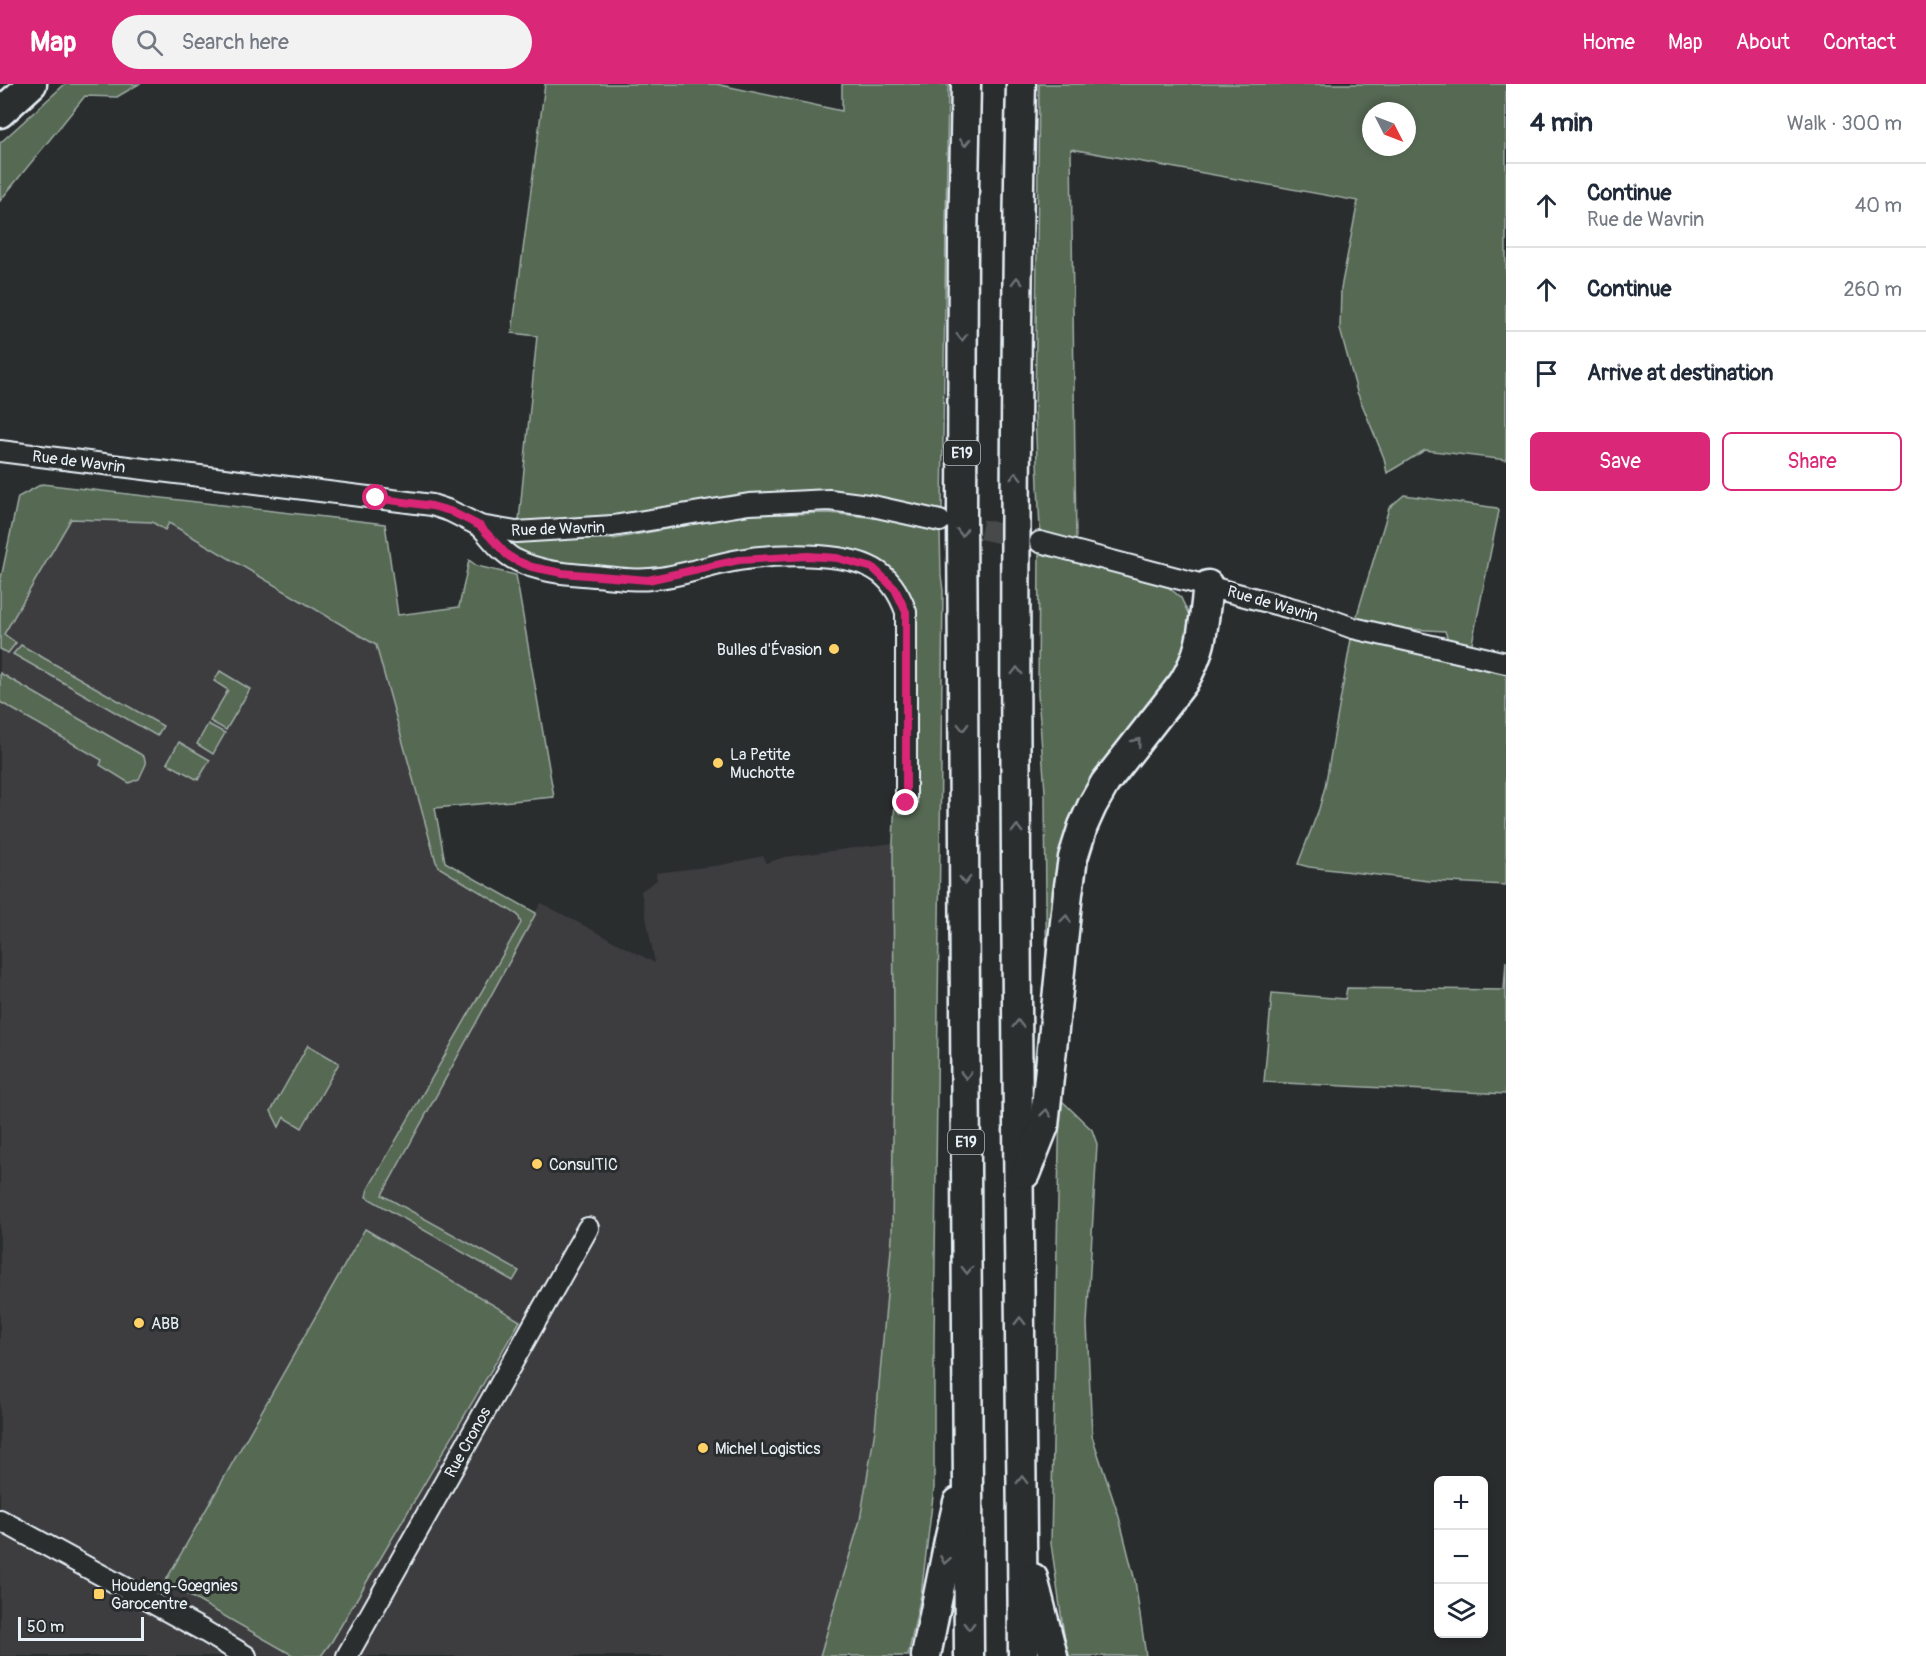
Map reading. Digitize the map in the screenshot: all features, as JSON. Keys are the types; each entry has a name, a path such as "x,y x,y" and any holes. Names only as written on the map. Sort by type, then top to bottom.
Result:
{"highway":[{"path":"0,114 32,84"},
{"name":"E19","path":"966,84 962,515 969,1656"},
{"path":"1021,84 1017,243 1016,507 1023,1656"},
{"path":"1019,1188 1044,1126 1068,893 1076,848 1092,806 1105,783 1183,683 1192,668 1200,645 1208,585"},
{"path":"926,1656 948,1541 968,1462"},
{"path":"1022,1539 1053,1656"}],"street":[{"name":"Rue de Wavrin","path":"0,451 432,506 450,511 480,526 516,532 613,526 749,504 829,500 868,505 940,521"},
{"path":"480,526 507,555 515,560 532,567 562,573 648,580 739,560 808,556 837,558 873,568 895,589 906,612 906,803"},
{"name":"Rue de Wavrin","path":"1040,542 1208,585 1317,615 1353,628 1506,663"},
{"name":"Rue Cronos","path":"347,1656 588,1228"},
{"path":"0,1520 246,1656"}],"shaded area":[{"path":"42,484 385,524 398,615 445,863 535,913 541,903 655,963 641,891 657,880 656,873 722,865 763,856 766,863 785,857 893,843 892,1238 875,1430 860,1520 820,1656 0,1656 0,583 18,497"}],"green space":[{"path":"65,84 139,84 117,97 85,96 0,201 0,143"},
{"path":"545,84 716,84 842,111 842,84 948,84 942,510 831,492 743,494 615,519 519,521 537,336 512,333"},
{"path":"1039,84 1506,84 1506,460 1425,450 1387,473 1384,458 1357,392 1340,329 1341,288 1358,201 1071,149 1076,544 1040,531 1035,414"},
{"path":"42,484 385,524 398,615 459,607 469,560 477,566 516,575 554,797 435,808 445,862 536,913 382,1195 519,1271 513,1281 366,1197 368,1189 521,923 518,915 440,868 436,862 376,645 169,523 165,530 152,522 71,519 4,634 16,643 8,653 0,649 0,583 18,497"},
{"path":"1404,495 1497,508 1499,511 1471,648 1450,646 1445,631 1408,629 1403,635 1363,626 1357,615 1389,508"},
{"path":"829,513 896,520 940,532 943,591 934,1488 921,1595 908,1656 820,1656 860,1520 875,1430 892,1238 893,843 900,680 908,602 862,558 651,574 535,561 504,543 511,539 613,539 741,515"},
{"path":"1039,553 1166,585 1181,598 1194,626 1193,652 1109,768 1047,1015 1045,792 1038,694"},
{"path":"1353,628 1506,663 1506,885 1429,881 1298,864 1325,787"},
{"path":"21,645 163,726 157,736 13,654"},
{"path":"220,671 250,689 226,730 210,721 228,690 214,681"},
{"path":"0,673 144,757 146,764 139,779 129,783 100,765 102,760 0,702"},
{"path":"208,724 225,733 213,754 197,744"},
{"path":"179,742 210,760 198,780 167,763"},
{"path":"1506,961 1506,1094 1264,1082 1272,993 1345,999 1347,988 1504,990"},
{"path":"308,1045 339,1063 302,1128 284,1117 279,1127 271,1111"},
{"path":"1060,1099 1092,1130 1097,1144 1087,1324 1092,1436 1119,1517 1135,1581 1146,1656 1068,1656 1066,1649 1051,1543"},
{"path":"365,1229 520,1321 332,1641 321,1656 294,1656 165,1582"}],"tunnel":[{"path":"952,523 1026,539"}],"place":[{"name":"Bulles d'Évasion","path":"834,649"},
{"name":"La Petite Muchotte","path":"718,763"},
{"name":"ConsulTIC","path":"537,1164"},
{"name":"ABB","path":"139,1323"},
{"name":"Michel Logistics","path":"703,1448"},
{"name":"Houdeng-Gœgnies Garocentre","path":"99,1594"}],"route":[{"path":"376,498 432,506 450,511 480,526 507,555 515,560 532,567 562,573 648,580 739,560 772,556 837,558 873,568 895,589 906,612 906,803"}]}
